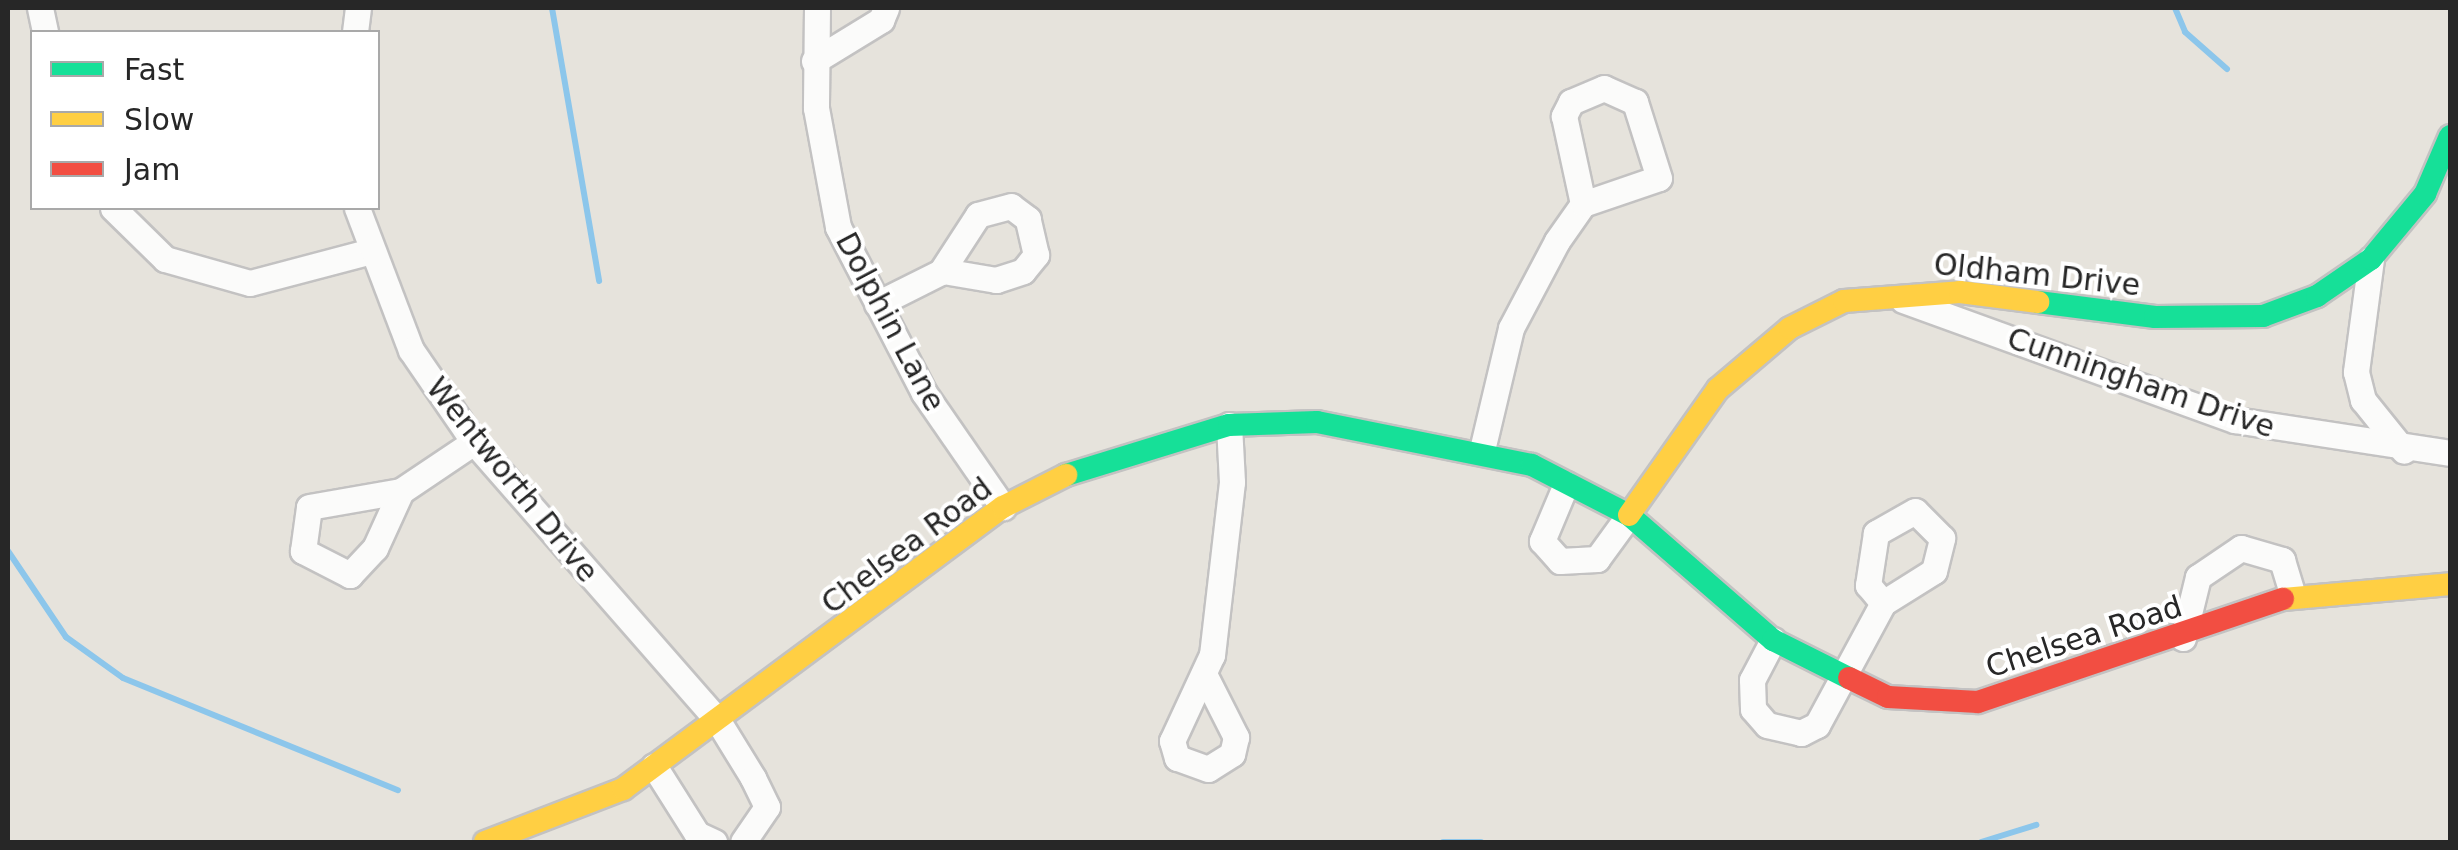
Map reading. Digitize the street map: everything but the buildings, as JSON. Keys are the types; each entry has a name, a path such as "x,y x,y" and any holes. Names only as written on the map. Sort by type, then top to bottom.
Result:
{"street":[{"name":"Dolphin Lane","path":"817,8 814,60 838,226 877,304 1003,507"},
{"path":"814,60 881,20 886,8"},
{"path":"1482,450 1511,328 1583,204 1659,178 1635,102 1604,88 1571,102 1564,116 1583,204"},
{"name":"Oldham Drive","path":"1629,515 1718,389 1790,328 1884,293 1960,292 2154,317 2263,316 2317,296 2371,259 2425,194 2450,136"},
{"path":"115,210 165,258 250,283 371,251"},
{"name":"Wentworth Drive","path":"358,210 411,350 474,442 718,721 767,806 743,842"},
{"path":"2371,259 2356,372 2364,400 2404,451"},
{"path":"877,304 941,272"},
{"name":"Cunningham Drive","path":"1884,293 2236,420 2404,451 2450,453"},
{"name":"Chelsea Road","path":"486,842 552,824 654,766 1003,507 1102,457 1229,424 1317,422 1482,450 1566,484 1629,515 1773,640 1888,697 1978,702 2183,638 2293,594 2450,584"},
{"path":"1204,674 1232,482 1229,424"},
{"path":"400,491 474,442"},
{"path":"1566,484 1542,540 1560,561 1597,559 1629,515"},
{"path":"2183,638 2198,577 2241,548 2282,560 2293,594"},
{"path":"1773,640 1750,696 1767,725 1801,733 1817,725 1883,603"},
{"path":"654,766 697,834 714,842"}],"waterway":[{"path":"552,8 599,281"},
{"path":"2175,8 2185,32 2227,69"},
{"path":"8,551 66,637 123,678 398,790"},
{"path":"1981,842 2036,825"},
{"path":"1443,842 1481,842"}],"traffic: fast":[{"path":"2038,302 2155,317 2263,316 2317,296 2371,259 2425,194 2450,136"},
{"path":"1066,475 1229,425 1317,422 1532,465 1629,515 1773,640 1849,678"}],"traffic: slow":[{"path":"1629,515 1718,389 1790,328 1844,301 1960,292 2038,302"},
{"path":"485,842 623,789 1003,507 1066,475"},
{"path":"2283,599 2450,584"}],"traffic: jam":[{"path":"1849,678 1888,697 1978,702 2283,599"}]}
